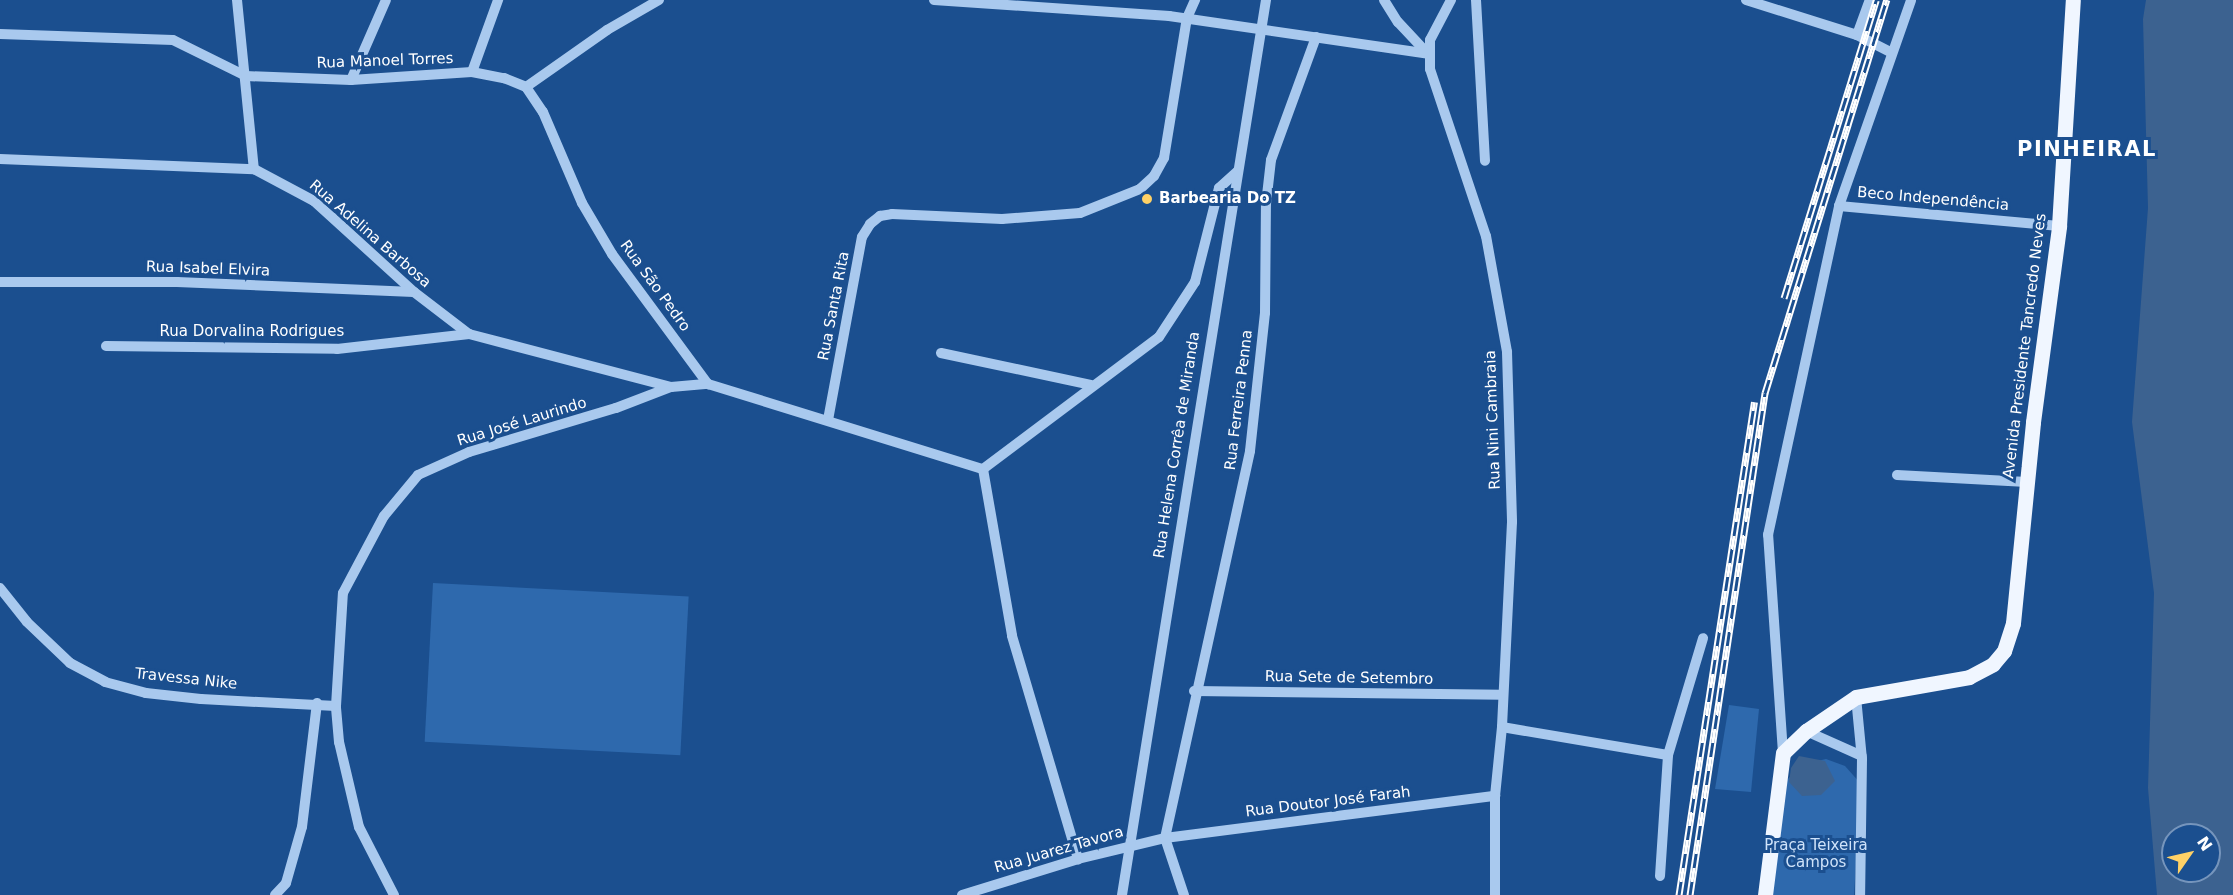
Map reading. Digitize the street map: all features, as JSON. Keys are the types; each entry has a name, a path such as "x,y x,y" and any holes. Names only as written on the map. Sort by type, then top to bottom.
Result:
{"main road":[{"name":"Avenida Presidente Tancredo Neves","path":"1856,697 1969,677 1993,664 2004,651 2013,623 2027,482 2059,226 2073,0"},
{"path":"1765,895 1783,753 1806,731 1856,697"}],"street":[{"path":"237,0 254,169"},
{"path":"351,80 386,0"},
{"path":"472,72 498,0"},
{"path":"526,87 607,30 659,0"},
{"path":"934,0 977,1 1187,18 1261,32 1428,54"},
{"path":"1187,18 1196,0"},
{"name":"Rua Helena Corrêa de Miranda","path":"1122,895 1266,0"},
{"path":"1384,0 1398,22 1428,54"},
{"path":"1428,54 1435,27 1451,0"},
{"path":"1476,0 1485,161"},
{"path":"1746,0 1857,35 1892,53"},
{"path":"1857,35 1870,0"},
{"path":"1783,753 1768,535 1839,206 1911,0"},
{"name":"Rua Santa Rita","path":"828,420 862,237 880,216 892,214 1002,219 1080,213 1131,193 1154,176 1164,158 1187,18"},
{"name":"Rua Manoel Torres","path":"0,34 173,40 246,76 351,80 472,72 504,78 526,87"},
{"name":"Rua Ferreira Penna","path":"1165,838 1194,691 1250,451 1265,313 1266,204 1271,160 1316,38"},
{"name":"Rua Nini Cambraia","path":"1428,54 1446,126 1486,236 1507,352 1512,522 1502,727 1495,796 1495,895"},
{"name":"Rua São Pedro","path":"526,87 543,112 582,203 612,254 708,384"},
{"name":"Rua Adelina Barbosa","path":"0,159 254,169 314,201 414,292 470,334 671,387 708,384"},
{"path":"983,469 1091,385 1151,346 1195,282 1219,188 1238,171"},
{"name":"Beco Independência","path":"1839,206 2059,226"},
{"name":"Rua Isabel Elvira","path":"0,282 177,282 414,292"},
{"name":"Rua Dorvalina Rodrigues","path":"106,346 337,349 470,334"},
{"path":"941,352 1091,385"},
{"path":"708,384 983,469"},
{"name":"Rua José Laurindo","path":"394,895 359,826 339,742 336,706 343,593 384,516 418,475 469,452 616,408 671,387"},
{"path":"983,469 1012,636 1078,859"},
{"path":"1897,475 2027,482"},
{"name":"Travessa Nike","path":"0,588 27,622 70,663 105,682 146,693 201,699 317,703 336,706"},
{"path":"1660,876 1668,755 1703,638"},
{"name":"Rua Sete de Setembro","path":"1194,691 1503,695"},
{"path":"1856,697 1862,756 1860,895"},
{"path":"275,895 286,883 302,828 317,703"},
{"path":"1502,727 1668,755"},
{"path":"1806,731 1862,756"},
{"name":"Rua Doutor José Farah","path":"1165,838 1495,796"},
{"path":"1165,838 1184,895"},
{"name":"Rua Juarez Tavora","path":"962,895 1130,844 1165,838"}],"green space":[{"path":"433,583 689,596 680,755 425,742"},
{"path":"1729,705 1759,709 1751,792 1715,789"},
{"name":"Praça Teixeira Campos","path":"1826,759 1845,766 1861,784 1854,895 1770,895 1787,780 1801,765"}],"shaded area":[{"path":"2146,0 2233,0 2233,895 2157,895 2148,788 2154,593 2132,422 2148,208 2143,19"},
{"path":"1799,756 1825,761 1835,781 1821,795 1802,796 1789,782 1791,768"}],"railway":[{"path":"1784,298 1876,0"},
{"path":"1690,895 1765,393 1887,0"},
{"path":"1679,895 1754,402"}],"place":[{"name":"Barbearia Do TZ","path":"1147,199"}],"district":[{"name":"PINHEIRAL","path":"2087,149"}]}
